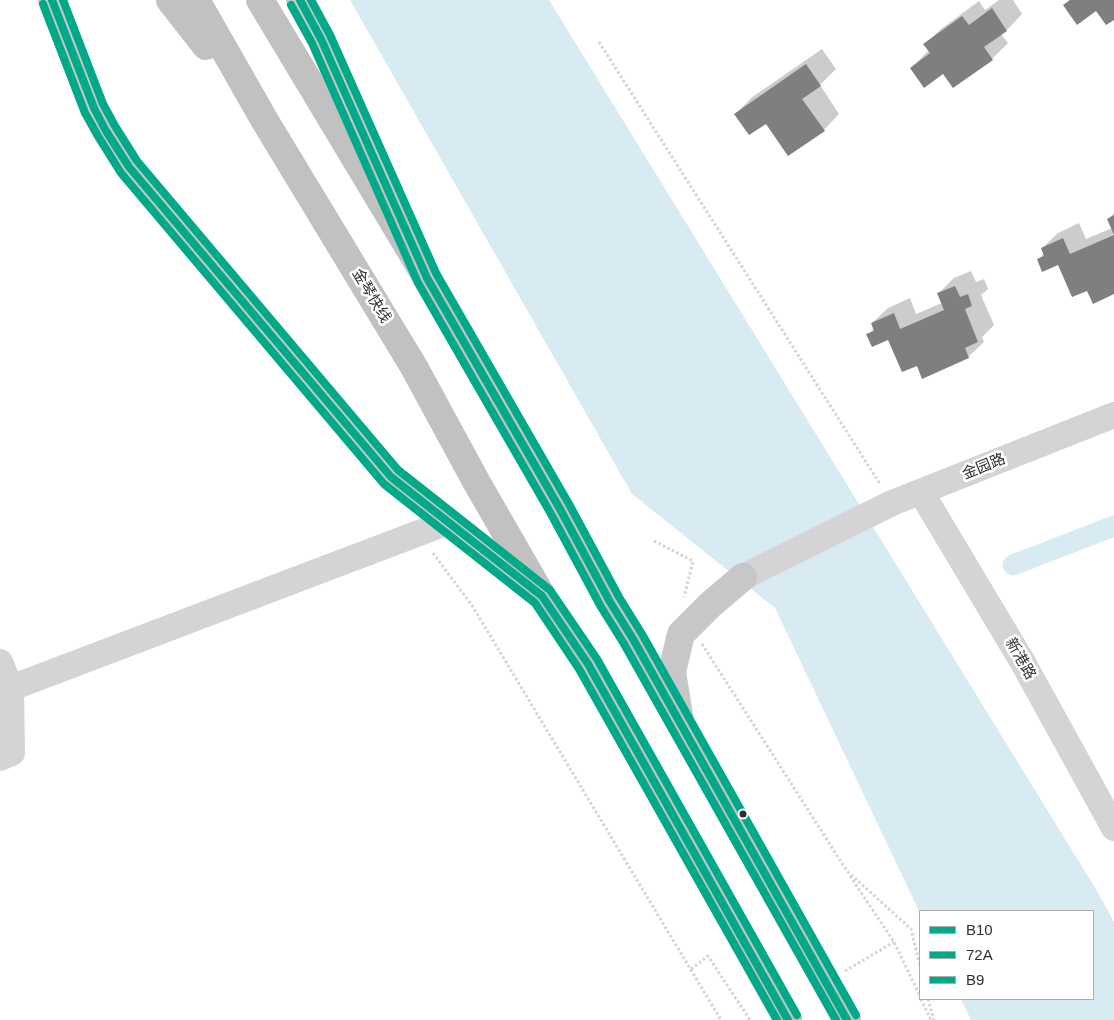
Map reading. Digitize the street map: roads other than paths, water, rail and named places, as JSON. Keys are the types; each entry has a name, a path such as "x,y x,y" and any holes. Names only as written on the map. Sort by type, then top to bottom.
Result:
{"highway":[{"path":"170,0 264,121"},
{"name":"金琴快线","path":"196,0 264,121 414,367 477,483 542,596 588,664 788,1020"},
{"path":"260,0 427,278 560,509 610,602 633,639 847,1020"}],"main road":[{"path":"52,0 94,108 129,167 391,477 542,596"},
{"path":"300,0 321,40 427,278"},
{"path":"680,722 672,672 681,634 710,605 743,577"}],"street":[{"name":"金园路","path":"743,577 892,503 1114,415"},
{"name":"新港路","path":"921,492 1022,661 1114,828"},
{"path":"12,688 448,522"},
{"path":"0,662 12,688 12,753 0,758"}],"waterway":[{"path":"1013,565 1114,526"}]}
